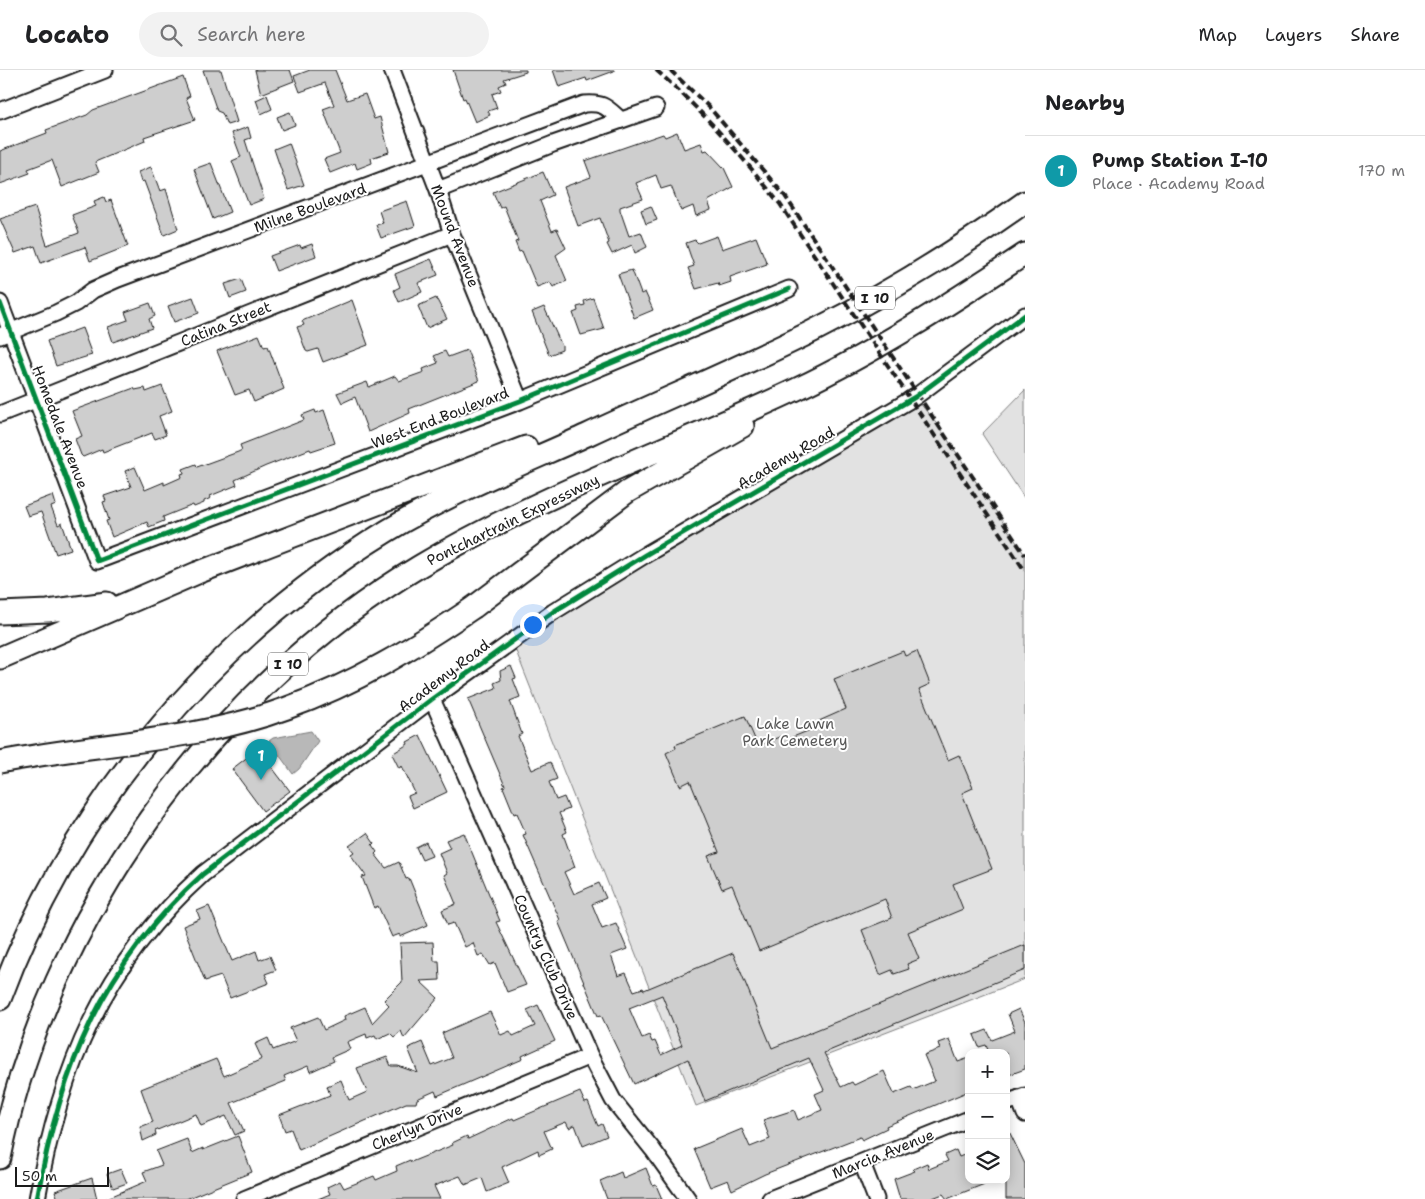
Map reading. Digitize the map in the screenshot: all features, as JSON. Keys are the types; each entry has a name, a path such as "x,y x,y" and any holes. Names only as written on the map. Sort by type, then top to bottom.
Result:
{"highway":[{"name":"I 10","path":"0,999 46,896 69,855 122,776 202,679 235,646 284,603 389,530 433,507 812,332 888,291 966,243 1025,202"},
{"name":"Pontchartrain Expressway","path":"0,1158 5,1131 30,1052 81,932 115,872 158,806 194,760 244,705 304,650 360,607 418,567 526,510 797,389 861,357 1025,254"},
{"path":"0,658 137,598 252,552 469,471 614,411 732,368"},
{"path":"0,762 177,736 233,724 286,709 340,686 409,650 474,607 627,492 736,431 797,389"},
{"path":"0,612 48,611 137,598"}],"street":[{"path":"0,111 105,70"},
{"name":"Mound Avenue","path":"392,70 438,190 452,234 520,401"},
{"name":"Milne Boulevard","path":"5,334 62,310 93,290 118,279 428,165 584,104 603,104 621,120"},
{"path":"438,190 553,144 656,108"},
{"name":"Catina Street","path":"0,414 452,234"},
{"name":"West End Boulevard","path":"97,561 520,401 789,290"},
{"name":"Homedale Avenue","path":"0,303 5,334 37,399 97,561"},
{"name":"Academy Road","path":"37,1199 44,1160 66,1077 102,997 125,961 153,925 203,874 432,700 553,612 636,560 915,397 1025,315"},
{"name":"Country Club Drive","path":"432,700 590,1056 613,1100 653,1150 688,1199"},
{"name":"Cherlyn Drive","path":"244,1199 590,1056"},
{"path":"1017,1099 1025,1114"},
{"name":"Marcia Avenue","path":"770,1199 965,1121"},
{"path":"862,1163 876,1199"}],"green space":[{"path":"1025,390 1025,499 982,434"},
{"name":"Lake Lawn Park Cemetery","path":"915,397 940,428 1025,555 1025,979 696,1106 512,641"}],"shaded area":[{"path":"311,731 318,741 299,769 293,774 269,741 273,738"}],"building":[{"path":"203,70 221,70 237,122 227,125 222,113 217,111"},
{"path":"255,70 290,70 294,81 261,94"},
{"path":"310,70 335,70 347,100 365,94 374,119 380,117 389,152 371,158 372,163 357,169 355,163 330,173 324,159 340,153 323,109 334,105 325,83 300,92 294,76"},
{"path":"453,70 526,70 526,72 504,79 506,83 499,86 501,91 492,94 497,108 488,111 490,115 475,122 465,98 463,99"},
{"path":"553,70 614,71 587,81 586,78 559,87"},
{"path":"183,77 190,96 186,98 195,120 144,137 145,141 95,162 99,172 62,187 52,160 28,169 30,173 0,184 0,151 47,133 46,130 87,115 93,110"},
{"path":"267,95 272,109 261,114 256,100"},
{"path":"290,112 295,125 282,130 277,117"},
{"path":"248,127 251,138 245,140 264,199 249,205 232,161 241,157 232,133"},
{"path":"677,132 684,149 701,143 704,151 707,150 724,168 733,187 708,201 711,210 696,216 693,206 681,211 671,186 661,189 656,175 636,183 643,199 620,207 620,210 629,236 641,232 647,247 635,253 632,245 612,254 607,244 609,243 600,218 578,226 564,187 591,177 585,161 663,134 665,137"},
{"path":"289,143 304,185 288,190 274,149"},
{"path":"211,163 230,212 213,219 194,169"},
{"path":"151,167 160,191 166,189 178,229 164,235 144,181 141,182 138,172"},
{"path":"543,172 553,195 540,201 552,231 557,229 566,248 556,255 567,281 553,287 550,282 537,287 522,251 519,252 515,242 518,241 504,206 500,208 493,192"},
{"path":"104,197 106,202 111,200 128,246 90,261 85,247 41,263 35,246 15,253 0,219 35,207 47,245 79,233 72,215 96,206 94,201"},
{"path":"407,201 415,226 381,238 376,225 383,223 379,211"},
{"path":"651,206 657,220 646,224 641,210"},
{"path":"717,236 722,249 756,237 767,264 730,277 731,282 719,286 718,283 696,289 688,268 694,266 686,243 695,240 698,243"},
{"path":"312,244 316,256 276,271 270,256 300,245 301,248"},
{"path":"431,259 438,275 418,283 422,292 399,302 394,290 400,287 395,274"},
{"path":"632,270 641,294 645,292 653,310 634,318 618,274"},
{"path":"241,279 246,292 230,298 225,284"},
{"path":"193,297 199,313 174,322 168,306"},
{"path":"436,298 447,319 427,328 418,306"},
{"path":"593,298 604,329 581,335 573,313 578,311 577,307 585,305 584,301"},
{"path":"352,300 368,345 323,362 318,349 306,351 297,327 304,325 302,321"},
{"path":"150,303 155,316 149,319 152,328 113,342 108,327 128,320 125,312"},
{"path":"544,307 562,346 562,350 549,355 532,312"},
{"path":"82,328 92,355 56,366 47,341"},
{"path":"259,335 264,347 268,346 284,389 254,402 249,390 235,395 217,351"},
{"path":"467,350 479,381 409,409 410,413 368,432 355,397 342,403 337,393 367,382 369,387 395,376 399,381 424,372 423,369 438,363 434,356 445,351 448,357"},
{"path":"162,386 172,411 159,416 166,435 155,439 152,433 103,452 102,449 83,457 81,455 75,439 82,436 72,411 134,388 135,390 145,388 146,392"},
{"path":"315,410 316,413 324,410 335,443 311,451 310,449 266,466 235,480 237,485 210,496 211,498 204,501 204,503 194,507 193,505 163,517 164,521 149,527 147,522 112,537 106,521 109,520 103,502 106,501 104,496 131,487 125,471 135,467 145,490 164,482 164,485 182,477 183,469 196,464 197,467 238,452 242,450 240,445 304,420 302,415"},
{"path":"53,495 56,505 51,507 58,525 62,523 71,549 56,554 41,512 28,516 24,506"},
{"path":"903,651 905,656 917,651 930,684 919,689 948,760 959,755 973,788 962,793 992,869 953,884 963,909 908,932 919,959 907,964 909,969 894,974 892,970 880,975 862,930 892,918 885,899 759,951 732,885 722,889 708,856 719,852 690,781 680,786 666,753 676,748 675,745 745,716 758,746 786,734 788,739 820,726 819,721 846,709 834,679"},
{"path":"511,666 516,678 513,679 520,697 510,701 522,734 518,736 532,770 550,762 557,779 549,782 556,800 564,797 569,809 559,813 567,832 563,834 575,867 564,872 574,894 599,883 606,898 592,904 602,928 616,923 627,949 611,955 618,976 626,973 634,991 643,988 644,990 733,953 772,1048 1025,945 1025,970 824,1053 841,1087 852,1082 854,1085 884,1071 894,1094 911,1087 913,1090 935,1081 924,1055 940,1049 938,1043 949,1039 958,1062 965,1059 965,1093 886,1126 887,1128 862,1140 860,1137 765,1174 732,1190 728,1180 710,1187 694,1149 742,1129 750,1147 770,1139 763,1120 794,1110 798,1120 822,1110 815,1094 824,1090 809,1058 705,1101 688,1059 634,1084 601,1015 598,1016 558,921 560,920 523,835 526,834 517,813 514,814 503,787 505,786 468,699 496,688 494,683 501,680 500,671","holes":["662,995 682,1045 661,1055 655,1041 652,1042 649,1035 642,1038 629,1008"]},
{"path":"420,735 447,792 413,808 408,796 415,793 402,766 399,768 392,754 408,744 407,742"},
{"path":"258,749 290,791 263,811 232,769"},
{"path":"367,833 374,843 372,845 377,852 375,854 386,868 399,862 406,879 409,878 428,925 400,937 400,934 392,937 378,906 374,908 362,877 366,876 353,858 351,854 354,852 349,846"},
{"path":"464,833 500,921 496,922 526,985 507,992 495,963 490,965 483,954 478,956 473,943 465,947 454,923 448,925 442,910 456,904 444,875 447,873 439,853 450,848 446,840"},
{"path":"426,842 432,856 422,860 416,847"},
{"path":"209,906 232,961 256,951 259,960 270,956 276,970 265,974 269,983 230,998 221,976 205,981 183,926 200,919 197,911"},
{"path":"433,942 434,961 439,961 440,980 420,981 438,998 404,1038 401,1031 394,1037 390,1033 377,1039 375,1035 367,1038 366,1034 347,1042 350,1049 332,1057 334,1061 310,1072 308,1066 284,1076 286,1081 231,1103 244,1131 235,1135 226,1116 201,1126 196,1114 155,1131 156,1135 143,1141 140,1127 153,1122 141,1089 216,1059 224,1076 262,1059 255,1044 268,1038 273,1050 296,1041 290,1028 318,1017 324,1030 345,1020 344,1016 365,1007 372,1023 389,1005 384,1000 402,982 400,943"},
{"path":"538,1005 555,1041 522,1056 523,1059 437,1096 435,1091 417,1099 416,1103 406,1103 299,1150 291,1129 285,1131 279,1115 330,1095 327,1086 341,1080 349,1100 367,1092 357,1068 387,1057 391,1066 398,1066 418,1073 408,1048 422,1042 432,1066 452,1058 442,1033 490,1012 501,1035 510,1031 513,1036 535,1026 527,1010"},
{"path":"1019,1009 1025,1022 1025,1069 1010,1075 1010,1049 988,1049 986,1045 979,1047 974,1035 987,1030 992,1040 1015,1031 1008,1014"},
{"path":"580,1092 585,1103 588,1102 598,1126 602,1124 607,1136 583,1146 575,1125 569,1128 566,1122 544,1131 552,1149 539,1155 538,1150 502,1167 509,1183 487,1192 482,1178 465,1185 460,1176 434,1186 440,1199 318,1199 330,1194 327,1187 340,1181 344,1188 374,1176 376,1180 397,1171 396,1166 410,1160 411,1162 453,1145 452,1143 467,1136 468,1139 513,1118 514,1120"},
{"path":"1010,1133 1025,1164 1025,1199 1006,1199 1006,1184 1010,1184"},
{"path":"238,1136 252,1172 186,1199 105,1199 147,1181 143,1172 162,1165 156,1151 187,1139 192,1153"},
{"path":"956,1150 959,1157 965,1155 965,1184 984,1184 947,1199 943,1194 930,1199 900,1199 894,1179 915,1171 913,1169 927,1163 929,1169 948,1161 945,1155"},
{"path":"646,1168 653,1186 656,1185 662,1199 607,1199 600,1181 621,1172 623,1178"},
{"path":"121,1169 127,1183 113,1188 107,1174"},
{"path":"92,1178 97,1199 58,1199 55,1191"}],"railway":[{"path":"656,70 721,134 780,204 1025,571"},
{"path":"670,70 709,107 785,196 1025,555"}],"cycle path":[{"path":"0,303 97,561 520,401 789,289"},
{"path":"37,1199 59,1106 73,1062 91,1021 113,982 138,944 168,908 203,874 432,699 553,612 645,555 915,397 1025,315"}],"place":[{"name":"Pump Station I-10","path":"261,780"}]}
